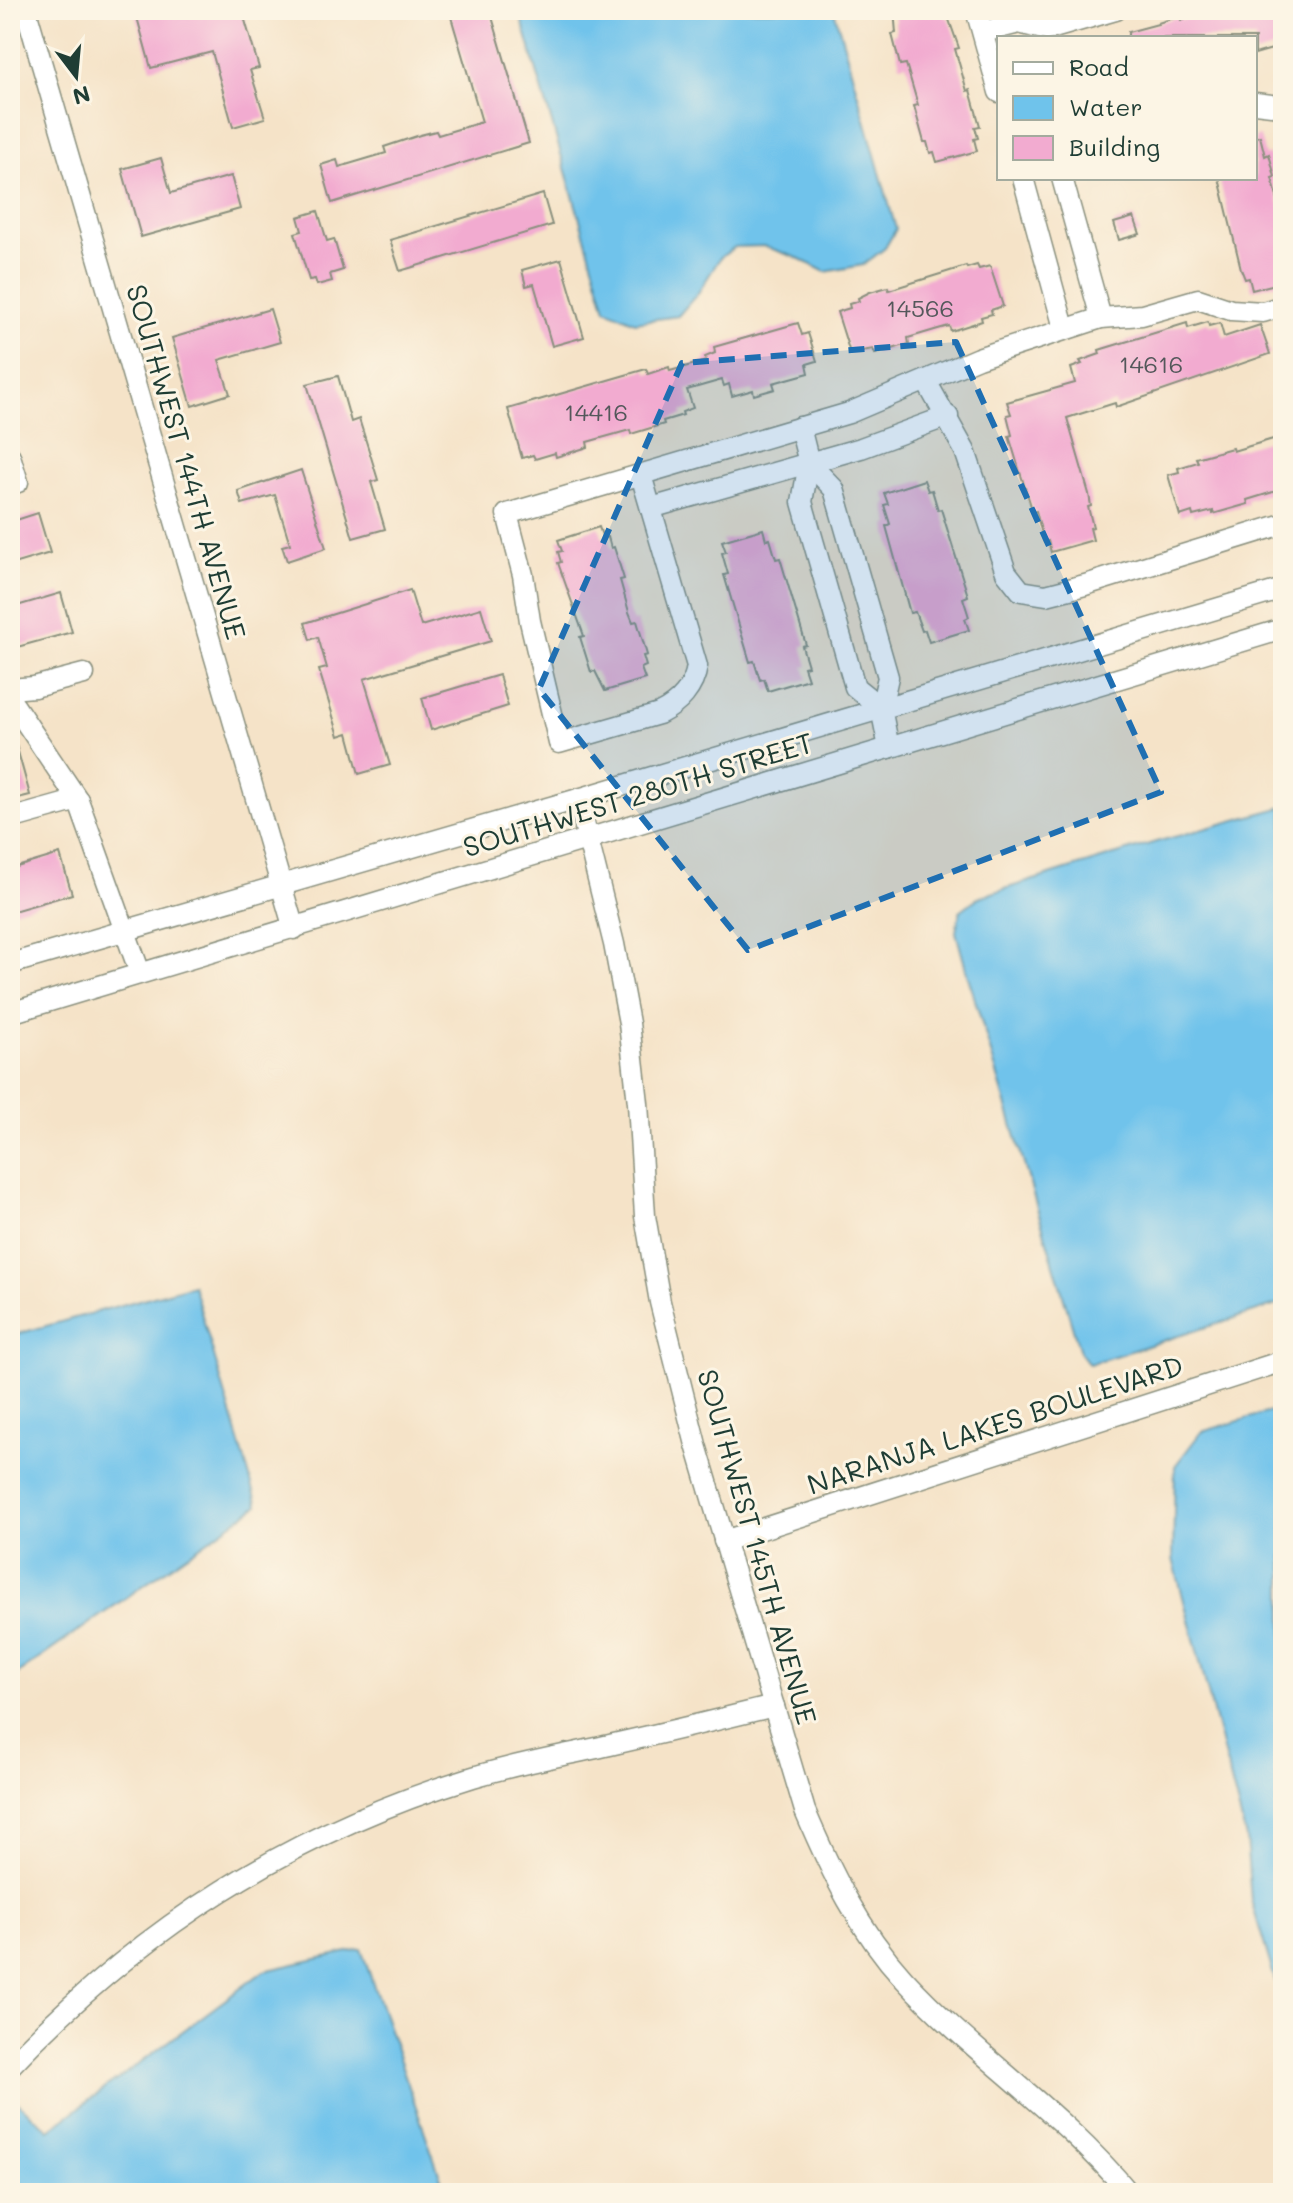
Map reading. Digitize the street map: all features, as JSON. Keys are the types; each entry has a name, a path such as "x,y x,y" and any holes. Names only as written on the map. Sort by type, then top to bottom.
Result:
{"street":[{"name":"SOUTHWEST 144TH AVENUE","path":"26,10 294,929"},
{"path":"976,10 997,84"},
{"path":"983,32 1022,20 1047,30 1116,10"},
{"path":"1257,103 1283,108"},
{"path":"1024,180 1064,328"},
{"path":"1063,180 1101,318"},
{"path":"641,475 697,666 695,678 673,707 659,714 559,743 507,514 849,413 978,358 1101,318 1142,315 1198,299 1231,310 1263,312 1283,306"},
{"path":"926,381 965,451 1006,572 1021,591 1046,595 1283,524"},
{"path":"651,508 861,448 948,416"},
{"path":"800,427 809,463 802,502 855,687 881,708"},
{"path":"10,456 18,482 10,484"},
{"path":"809,463 834,489 888,677 881,708 889,748"},
{"name":"SOUTHWEST 280TH STREET","path":"10,964 1283,589"},
{"name":"SOUTHWEST 280TH STREET","path":"10,1013 1283,629"},
{"path":"10,689 34,687 84,674"},
{"path":"10,699 78,800 140,973"},
{"name":"SOUTHWEST 145TH AVENUE","path":"578,799 614,944 629,1023 638,1103 644,1208 653,1269 682,1394 801,1798 825,1858 853,1910 879,1948 932,2007 1086,2144 1129,2193"},
{"path":"10,819 78,800"},
{"name":"NARANJA LAKES BOULEVARD","path":"724,1541 1283,1361"},
{"path":"15,2060 87,1989 177,1919 239,1879 340,1826 397,1802 476,1777 774,1706"}],"highlighted area":[{"path":"956,342 1161,792 748,950 539,689 682,363"}],"water":[{"path":"519,10 834,10 896,229 885,248 863,265 825,272 764,246 735,247 720,258 698,293 678,316 635,322 606,309"},
{"path":"1283,807 1283,1303 1089,1364 1080,1352 967,973 956,932 960,911 979,897 1156,842"},
{"path":"193,1285 258,1505 10,1679 10,1336"},
{"path":"1283,1408 1283,2006 1251,1900 1246,1838 1173,1559 1175,1466 1201,1432"},
{"path":"361,1949 446,2193 31,2193 10,2173 10,2096 49,2130 264,1971"}],"building":[{"path":"135,10 242,10 259,68 250,70 265,118 233,127 212,52 151,68"},
{"path":"449,10 490,10 529,143 332,203 321,165 337,160 339,167 386,153 384,147 420,135 436,131 438,135 482,122"},
{"path":"894,10 943,10 945,18 948,17 959,48 955,49 967,91 970,90 980,126 975,127 977,151 937,162 934,152 930,153 914,106 918,105 906,64 900,65 892,34 896,33"},
{"path":"1215,10 1281,10 1283,42 1278,43 1279,47 1257,53 1257,36 1128,36 1128,32 1180,16 1181,20"},
{"path":"1260,136 1265,156 1269,154 1283,218 1283,282 1252,290 1249,278 1245,279 1241,269 1219,180 1257,180 1257,137"},
{"path":"161,158 171,193 231,176 240,209 141,237 122,169"},
{"path":"543,194 552,225 400,271 390,240"},
{"path":"318,211 327,241 334,239 343,270 330,274 332,281 317,285 315,279 309,280 295,233 302,231 298,217"},
{"path":"1134,217 1140,234 1119,240 1114,223"},
{"path":"561,259 584,337 552,346 534,284 526,286 522,270"},
{"path":"977,265 979,269 990,266 1003,306 981,317 982,321 951,331 949,326 908,338 909,344 875,354 873,349 850,353 837,312 850,308 849,304 870,292 888,287 889,290"},
{"path":"270,309 280,342 219,360 230,394 192,406 172,338"},
{"path":"1208,322 1209,326 1220,323 1224,337 1260,325 1270,354 1116,407 1115,403 1067,418 1089,494 1093,540 1051,552 1048,541 1044,542 1036,511 1033,512 1009,436 1012,435 1007,415 1011,414 1007,402 1075,383 1071,368 1100,354 1099,350 1187,323 1188,328"},
{"path":"798,323 802,335 808,333 817,361 807,364 809,373 773,383 775,389 754,395 753,390 732,396 729,384 724,386 722,380 687,390 693,408 682,412 683,415 663,421 664,424 587,442 588,447 556,457 555,453 535,459 533,455 522,458 508,409 646,369 648,374 706,361 705,357 715,353 714,347"},
{"path":"338,376 351,422 359,419 371,457 378,480 371,482 385,529 353,538 307,384"},
{"path":"1283,436 1283,489 1213,514 1213,511 1193,516 1192,512 1180,516 1168,475 1179,472 1178,468 1198,462 1196,458"},
{"path":"301,470 326,548 287,561 282,546 290,544 275,495 242,504 238,491"},
{"path":"924,480 928,491 932,490 938,510 941,509 968,596 963,598 969,617 965,619 969,630 929,642 915,612 910,613 886,526 890,524 884,505 888,504 884,493"},
{"path":"38,513 50,553 10,565 10,522"},
{"path":"599,527 603,538 608,537 611,548 614,547 624,579 620,580 629,612 633,622 637,621 647,655 643,656 646,666 641,668 645,679 605,691 595,671 591,672 580,637 584,636 558,563 561,562 558,552 562,551 558,540"},
{"path":"763,529 766,540 770,539 776,559 780,558 806,645 802,646 808,666 804,667 808,679 768,691 764,679 760,680 754,661 750,662 724,575 728,574 722,553 726,552 722,541"},
{"path":"410,590 421,626 481,608 491,641 364,679 390,765 359,774 348,733 339,736 319,670 327,668 318,637 310,640 305,623"},
{"path":"61,593 72,632 10,649 10,608"},
{"path":"499,675 508,706 431,730 422,698"},
{"path":"10,741 15,741 30,795 10,800"},
{"path":"60,854 72,894 10,912 10,869"}]}
